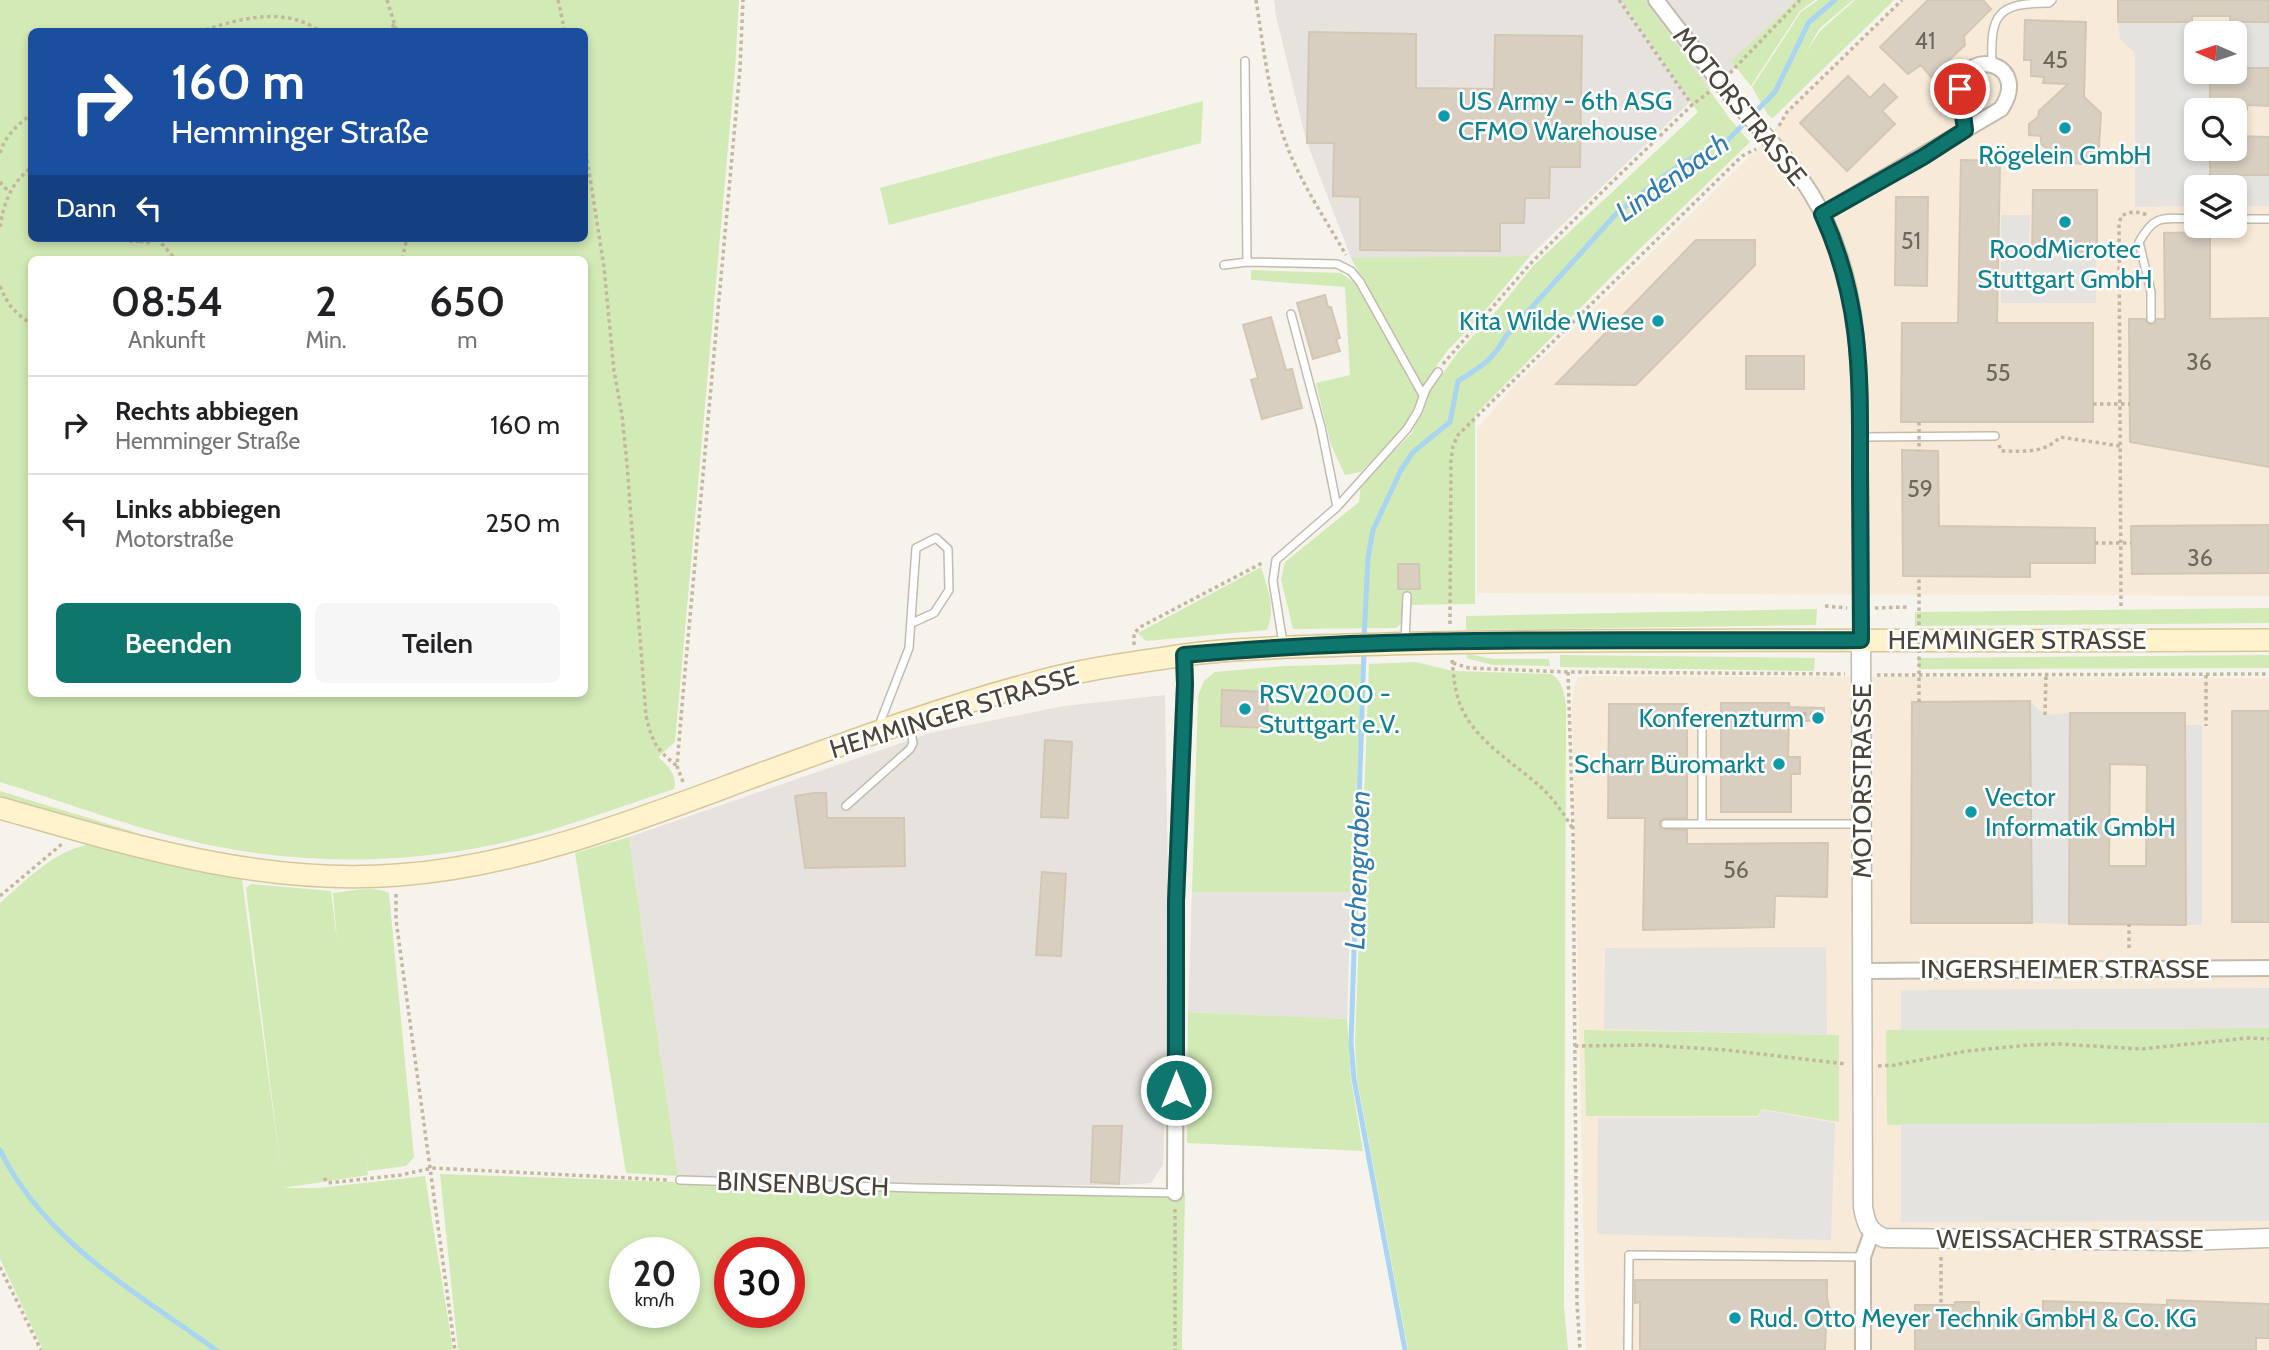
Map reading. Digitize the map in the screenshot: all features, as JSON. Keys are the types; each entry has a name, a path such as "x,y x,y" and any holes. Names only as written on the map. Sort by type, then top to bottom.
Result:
{"main road":[{"name":"HEMMINGER STRASSE","path":"0,808 152,850 232,867 286,873 396,876 482,864 531,853 687,801 884,729 1031,684 1078,672 1184,655 1450,641 2269,640"}],"street":[{"name":"MOTORSTRASSE","path":"1663,2 1721,83 1806,187 1834,240 1855,321 1860,357 1863,1207 1866,1225 1872,1232"},
{"path":"1965,130 1960,89 1963,77 1981,64 1992,64"},
{"name":"MOTORSTRASSE","path":"1822,214 2001,109 2009,97 2009,83 2006,75 1992,64"},
{"path":"1175,1193 1176,901 1184,655"},
{"name":"INGERSHEIMER STRASSE","path":"1862,971 2269,968"},
{"path":"1863,1350 1863,1257 1872,1232"},
{"name":"WEISSACHER STRASSE","path":"1872,1232 1884,1238 2183,1241 2269,1238"}],"lane":[{"path":"1992,64 1993,32 1998,16 2009,7 2024,3 2049,3 2052,0"},
{"path":"1245,61 1247,262"},
{"path":"2151,319 2151,292 2139,242 2149,224 2158,219 2184,219"},
{"path":"2247,219 2269,219"},
{"path":"1224,265 1247,262 1337,264 1351,271 1360,282 1423,395"},
{"path":"1291,314 1321,426 1337,508"},
{"path":"1283,648 1273,581 1276,561 1337,508 1407,429 1418,411 1423,395 1438,372"},
{"path":"1860,437 1995,436"},
{"path":"884,729 881,720 909,648 916,548 936,538 948,549 949,590 934,614 912,623"},
{"path":"1397,643 1406,596"},
{"path":"1702,717 1702,824"},
{"path":"846,806 910,749 910,721"},
{"path":"1665,824 1862,824"},
{"name":"BINSENBUSCH","path":"680,1180 1175,1193"},
{"path":"1628,1350 1629,1255 1863,1257"}],"path":[{"path":"387,0 396,28"},
{"path":"558,0 564,28"},
{"path":"687,801 677,766 740,69 743,0"},
{"path":"1256,0 1281,131 1302,181 1360,282"},
{"path":"1619,0 1692,105"},
{"path":"1438,372 1530,264 1692,105 1721,83 1800,0"},
{"path":"1450,641 1451,460 1458,436 1742,156 1754,151 1764,134 1902,0"},
{"path":"211,28 239,19 258,17 301,20 314,28"},
{"path":"391,28 395,24"},
{"path":"0,153 10,134 28,117"},
{"path":"588,165 604,267 612,359 626,452 646,716 659,751 677,766"},
{"path":"0,227 9,192 18,177 28,170"},
{"path":"0,182 9,192"},
{"path":"2121,606 2119,226 2121,216 2128,212 2139,211 2158,219"},
{"path":"160,242 172,256"},
{"path":"0,286 7,303 18,316 28,322"},
{"path":"2093,404 2130,404"},
{"path":"1919,422 1919,450"},
{"path":"1995,436 2001,451 2038,450 2052,446 2060,437 2120,446"},
{"path":"2095,543 2131,543"},
{"path":"1133,647 1134,633 1142,626 1262,562 1276,561"},
{"path":"1919,576 1919,702"},
{"path":"1452,663 1458,699 1469,721 1488,742 1542,788 1557,804 1573,829"},
{"path":"1569,672 1580,1350"},
{"path":"2206,674 2206,726"},
{"path":"2045,715 2046,675"},
{"path":"1788,714 1811,715"},
{"path":"0,896 68,838 73,828"},
{"path":"396,912 455,1350"},
{"path":"2129,924 2129,948"},
{"path":"1575,1046 1646,1045 1727,1050 1862,1065 1895,1065 1939,1055 2029,1045 2141,1049 2248,1038 2269,1039"},
{"name":"BINSENBUSCH","path":"324,1178 328,1183 401,1175 432,1168 680,1180"},
{"path":"1175,1193 1175,1350"},
{"path":"1941,1257 1941,1305"},
{"path":"0,1267 41,1350"}],"shaded area":[{"path":"1274,0 1800,0 1721,83 1693,99 1530,256 1351,258 1306,140"},
{"path":"1902,0 2269,0 2269,596 1477,593 1477,429 1513,387 1769,138 1787,112"},
{"path":"2118,22 2184,22 2184,84 2210,84 2210,98 2184,98 2184,161 2210,161 2210,175 2184,175 2184,206 2135,207 2135,53 2120,39"},
{"path":"2247,22 2269,22 2269,68 2247,68"},
{"path":"2247,175 2269,175 2269,206 2247,206"},
{"path":"2001,215 2030,215 2029,256 2096,257 2096,303 2001,303"},
{"path":"1584,676 2269,678 2269,1350 1586,1350 1572,705 1574,686 1577,679"},
{"path":"1165,695 1170,1009 1163,1165 1151,1183 1008,1186 678,1176 629,837 930,733 1064,706"},
{"path":"2030,701 2045,715 2070,713 2069,924 2032,923"},
{"path":"2185,725 2202,725 2202,925 2186,925"},
{"path":"1192,892 1351,892 1347,1019 1188,1012"},
{"path":"1826,947 1827,1035 1604,1029 1605,948"},
{"path":"2269,988 2269,1028 1901,1030 1901,990"},
{"path":"1762,1110 1835,1123 1831,1240 1597,1234 1598,1118 1759,1117"},
{"path":"2269,1123 2269,1221 1901,1222 1901,1124"}],"green space":[{"path":"0,0 739,0 675,742 658,757 673,775 674,789 515,840 455,852 378,859 301,858 262,854 187,840 0,782"},
{"path":"1622,0 1645,0 1730,119 1750,142 1612,276 1475,415 1475,604 1405,605 1403,621 1396,628 1293,629 1281,579 1285,562 1359,502 1361,484 1412,433 1428,394 1459,351 1533,266 1698,112"},
{"path":"1797,0 1815,0 1800,11 1751,86 1731,61"},
{"path":"1818,0 1853,0 1819,29 1805,54 1820,31 1855,0 1894,0 1773,118 1768,115 1752,87 1801,12"},
{"path":"1203,101 1201,143 889,225 880,188"},
{"path":"1530,256 1479,318 1448,350 1422,386 1351,258"},
{"path":"1251,270 1341,273 1355,283 1420,396 1404,427 1361,472 1345,475 1331,445 1316,383 1350,375 1345,287 1251,280"},
{"path":"1261,567 1271,606 1267,630 1146,641 1138,633"},
{"path":"2269,608 2269,623 1915,626 1915,612"},
{"path":"1817,609 1816,625 1466,630 1466,616"},
{"path":"1468,654 1493,659 1549,659 1550,666 1493,665 1466,658"},
{"path":"1560,655 1815,658 1814,671 1560,667"},
{"path":"2269,655 2269,668 1919,669 1917,658"},
{"path":"1416,662 1453,671 1552,674 1561,684 1565,696 1564,1306 1568,1350 1408,1350 1357,1079 1355,1043 1369,664"},
{"path":"1363,664 1351,892 1192,892 1198,696 1204,681 1215,672 1285,666"},
{"path":"0,791 131,831 149,839 0,798"},
{"path":"629,837 678,1176 626,1173 575,853"},
{"path":"90,844 167,865 242,879 281,1171 246,888 251,884 331,891 337,941 333,893 369,889 389,893 414,1157 406,1166 368,1171 365,1148 368,1175 283,1188 319,1188 425,1176 453,1350 43,1350 0,1259 0,903 52,860"},
{"path":"1188,1012 1347,1019 1351,1079 1363,1151 1187,1143"},
{"path":"2269,1028 2269,1123 1887,1125 1886,1030"},
{"path":"1584,1030 1839,1035 1839,1122 1762,1109 1758,1116 1586,1116"},
{"path":"440,1174 915,1190 1185,1193 1182,1350 458,1350"}],"building":[{"path":"1928,0 1983,0 1991,9 1964,36 1965,45 1931,77 1921,65 1908,74 1880,47"},
{"path":"2118,0 2269,0 2269,22 2230,21 2230,16 2192,16 2192,21 2184,22 2118,22"},
{"path":"2025,20 2086,22 2084,97 2101,113 2099,147 2087,164 2051,162 2052,153 2041,144 2041,136 2029,135 2029,124 2068,84 2043,83 2044,77 2031,76 2031,60 2024,60"},
{"name":"US Army - 6th ASG CFMO Warehouse","path":"1309,32 1416,34 1416,88 1494,89 1495,35 1582,36 1580,167 1550,167 1549,198 1525,198 1524,223 1500,223 1500,251 1360,250 1360,197 1333,196 1334,143 1307,143"},
{"path":"2247,68 2269,68 2269,106 2247,105 2247,98 2210,98 2210,84 2247,84"},
{"path":"1848,76 1870,98 1884,84 1897,97 1882,111 1895,124 1847,171 1800,123"},
{"path":"2247,136 2269,137 2269,175 2210,175 2210,161 2247,161"},
{"path":"1961,160 2000,161 1997,323 2093,323 2093,422 1901,422 1902,323 1958,323"},
{"name":"RoodMicrotec Stuttgart GmbH","path":"2033,190 2097,190 2097,253 2032,253"},
{"path":"1896,197 1928,197 1927,286 1895,285"},
{"path":"2164,233 2184,233 2184,238 2210,238 2210,319 2269,318 2269,467 2130,442 2129,319 2145,319 2150,325 2155,324 2157,319 2165,319"},
{"name":"Kita Wilde Wiese","path":"1696,240 1755,240 1755,265 1636,385 1556,384"},
{"path":"1325,295 1340,338 1336,339 1340,351 1313,359 1297,303"},
{"path":"1271,317 1286,370 1292,369 1302,408 1262,419 1251,380 1258,378 1243,325"},
{"path":"1746,356 1804,356 1804,389 1746,389"},
{"path":"1902,450 1938,451 1939,526 2095,528 2095,563 2030,563 2030,577 1903,576"},
{"path":"2269,525 2269,573 2132,574 2131,526"},
{"path":"1398,564 1419,564 1420,589 1398,589"},
{"name":"RSV2000 - Stuttgart e.V.","path":"1222,690 1268,692 1267,728 1221,726"},
{"name":"Vector Informatik GmbH","path":"2030,701 2032,923 1911,923 1912,702"},
{"name":"Scharr Büromarkt","path":"1721,703 1789,703 1789,707 1824,708 1824,721 1789,721 1788,757 1800,757 1800,774 1791,774 1791,812 1721,812"},
{"path":"1609,704 1687,704 1687,818 1663,818 1659,823 1661,829 1687,830 1687,844 1828,843 1827,897 1775,896 1774,927 1643,930 1645,818 1608,818"},
{"path":"2232,711 2269,711 2269,922 2232,922"},
{"path":"2070,713 2185,713 2186,925 2069,924","holes":["2110,764 2147,765 2146,866 2109,866"]},
{"path":"1045,740 1072,742 1068,818 1041,817"},
{"path":"826,793 827,818 904,818 905,866 805,868 795,796"},
{"path":"1042,872 1066,874 1061,956 1036,955"},
{"path":"1093,1126 1122,1126 1119,1184 1091,1182"},
{"name":"Rud. Otto Meyer Technik GmbH & Co. KG","path":"1635,1280 1827,1280 1827,1298 1831,1314 1826,1329 1825,1350 1640,1350 1640,1302 1635,1303"},
{"path":"2167,1300 2269,1304 2269,1338 2256,1338 2256,1350 1915,1350 1915,1305 1979,1302 1979,1314 2043,1314 2043,1301 2167,1305"}],"waterway":[{"name":"Lindenbach","path":"1364,638 1368,558 1373,530 1401,470 1413,452 1450,422 1458,381 1491,357 1506,336 1616,214 1664,176 1699,153 1726,142 1775,92 1809,22 1835,0"},
{"name":"Lachengraben","path":"1364,651 1351,1043 1354,1079 1405,1350"},
{"path":"0,1150 41,1212 67,1238 125,1286 216,1350"}],"place":[{"name":"US Army - 6th ASG CFMO Warehouse","path":"1444,116"},
{"name":"Rögelein GmbH","path":"2065,128"},
{"name":"RoodMicrotec Stuttgart GmbH","path":"2065,222"},
{"name":"Kita Wilde Wiese","path":"1658,321"},
{"name":"RSV2000 - Stuttgart e.V.","path":"1245,709"},
{"name":"Konferenzturm","path":"1818,718"},
{"name":"Scharr Büromarkt","path":"1779,764"},
{"name":"Vector Informatik GmbH","path":"1971,812"},
{"name":"Rud. Otto Meyer Technik GmbH & Co. KG","path":"1735,1318"}],"route":[{"path":"1176,1090 1176,901 1184,655 1234,650 1427,642 1861,640 1860,357 1848,286 1834,240 1822,214 1965,130 1960,89"}]}
